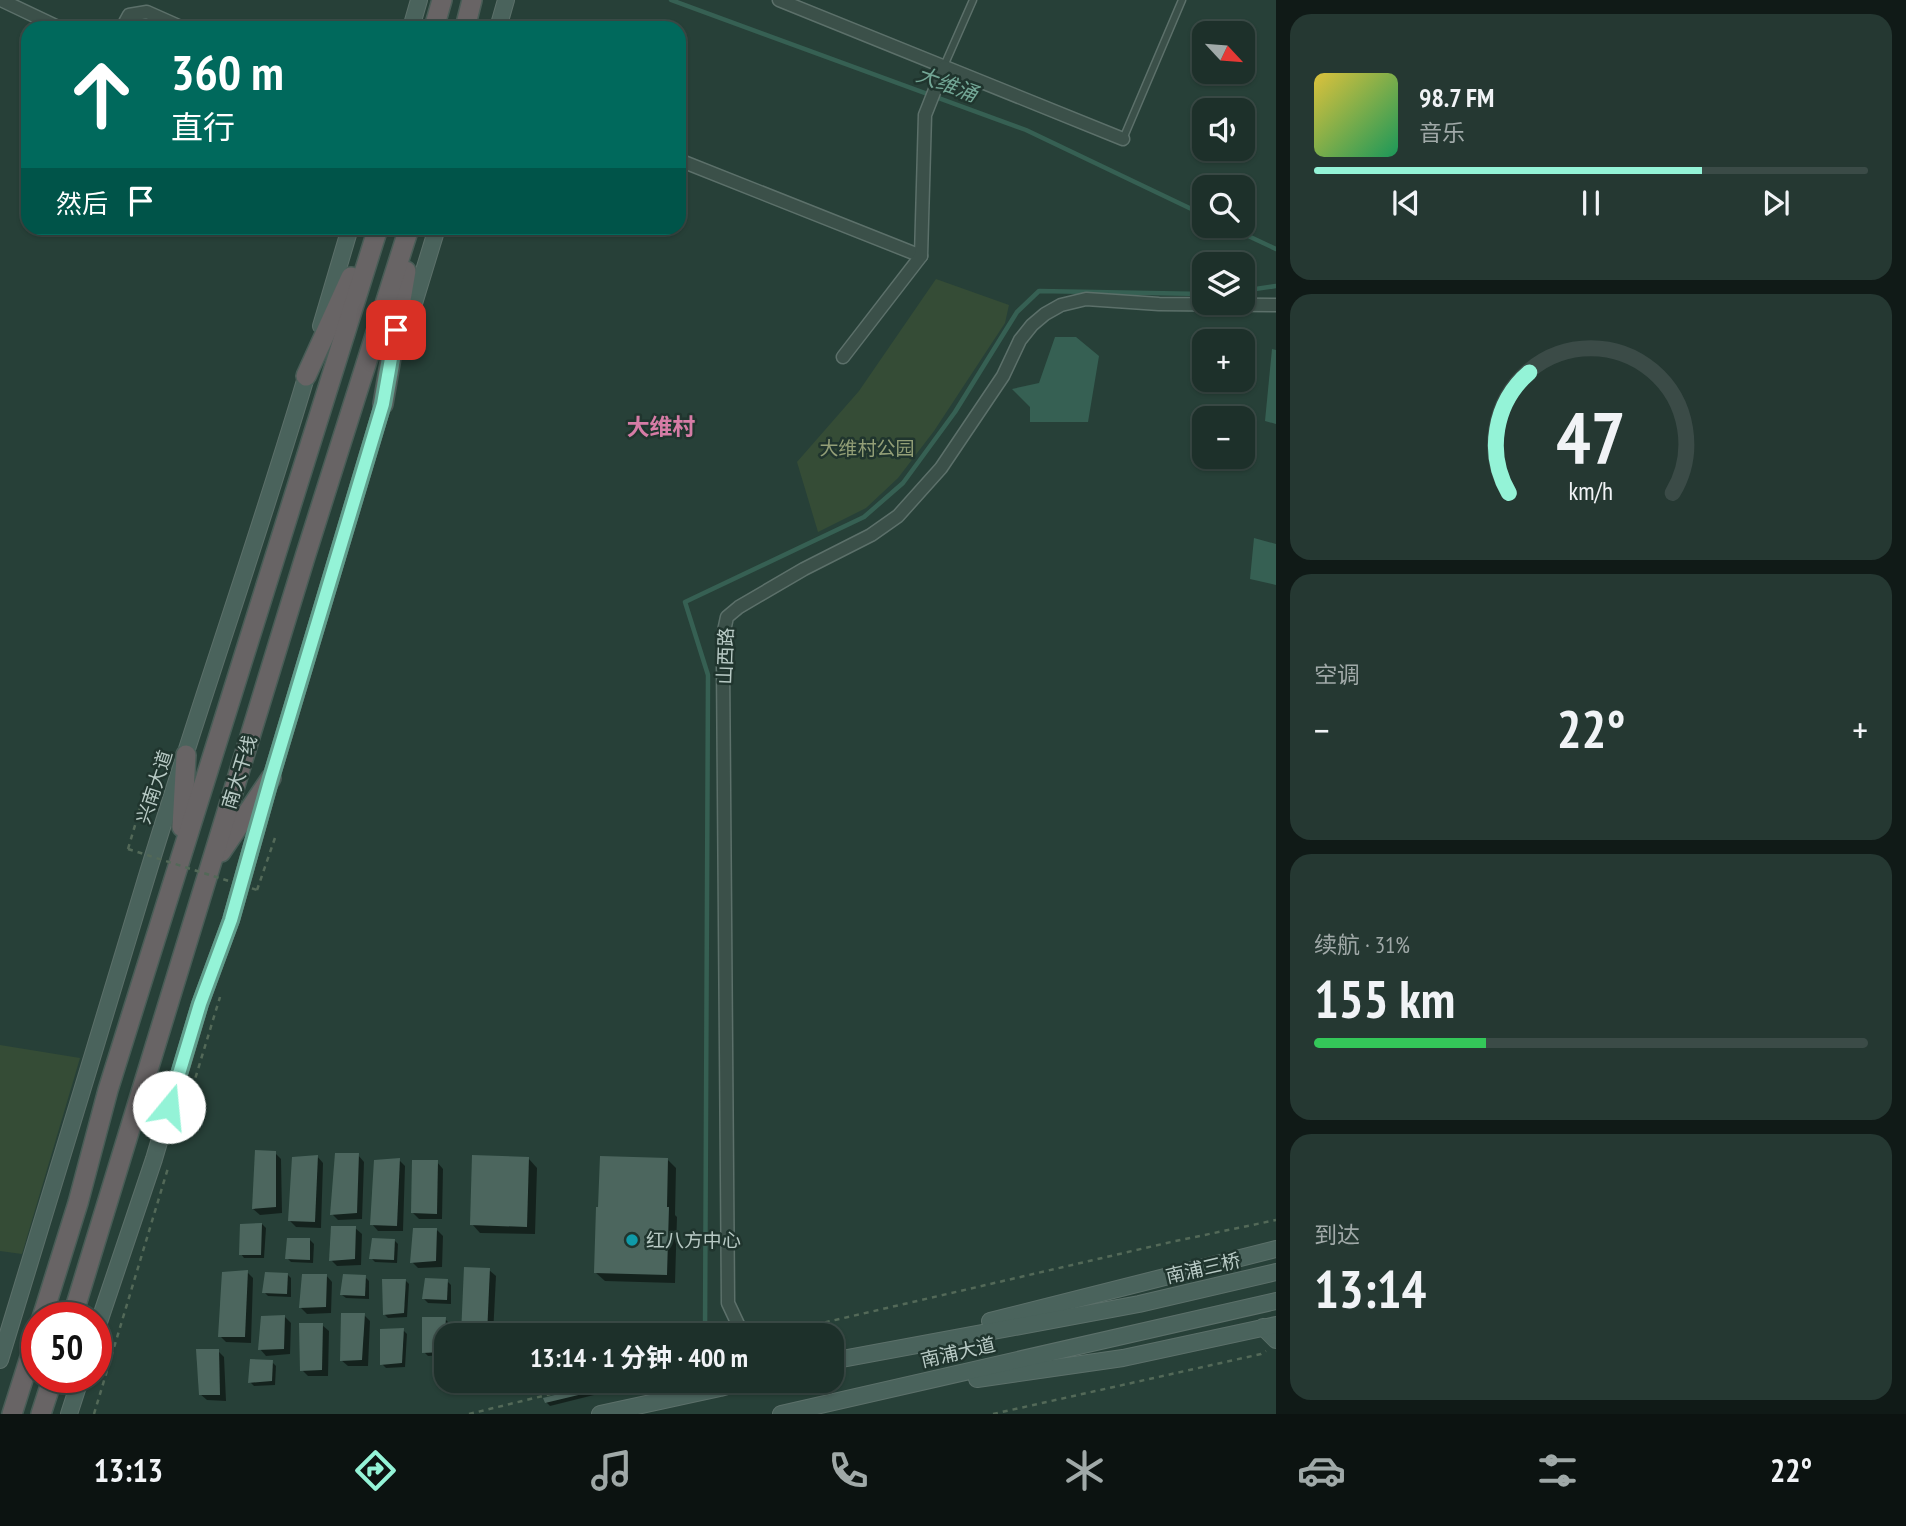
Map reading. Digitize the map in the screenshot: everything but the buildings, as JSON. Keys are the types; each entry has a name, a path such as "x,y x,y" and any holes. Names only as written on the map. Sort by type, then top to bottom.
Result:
{"highway":[{"path":"436,21 442,0"},
{"path":"467,21 472,0"},
{"path":"306,376 372,235"},
{"name":"南大干线","path":"47,1302 78,1203 108,1090 373,235"},
{"name":"南大干线","path":"77,1302 305,556 409,235"},
{"path":"383,404 410,235"},
{"path":"181,857 186,755"},
{"path":"210,867 271,778"},
{"path":"12,1414 21,1386"},
{"path":"41,1414 48,1393"}],"main road":[{"path":"413,21 419,0"},
{"path":"500,21 506,0"},
{"name":"兴南大道","path":"0,1360 143,888 252,554 348,235"},
{"path":"106,1302 154,1159 200,1004 231,920 271,778 435,235"},
{"path":"859,1355 1276,1249"},
{"name":"南浦三桥","path":"1139,1304 1276,1272"},
{"name":"南浦大道","path":"780,1414 1276,1301"},
{"name":"南浦大道","path":"844,1358 1139,1304"},
{"path":"853,1397 1123,1358 1270,1326 1272,1345"},
{"path":"68,1410 75,1393"},
{"path":"600,1414 697,1393"}],"street":[{"path":"1,0 45,21"},
{"path":"779,0 1123,139"},
{"path":"126,21 130,15 147,12 167,21"},
{"path":"843,357 921,256 925,115 944,66"},
{"path":"686,163 921,256"},
{"name":"山西路","path":"737,1323 728,1303 723,662 727,617 739,607 804,569 871,535 898,516 941,468 1003,376 1020,341 1045,314 1061,305 1086,299 1158,304 1276,305"}],"lane":[{"path":"944,66 973,0"},
{"path":"1123,139 1182,0"}],"path":[{"path":"146,789 128,849 257,890 276,835"},
{"path":"250,895 254,882"},
{"path":"178,1135 222,988"},
{"path":"94,1414 170,1161"},
{"path":"818,1323 1276,1220"},
{"path":"993,1414 1261,1354 1272,1345"},
{"path":"468,1414 555,1393"}],"green space":[{"name":"大维村公园","path":"936,279 1009,305 1005,323 934,431 898,478 866,508 818,532 797,462 859,391"},
{"path":"0,1045 80,1058 22,1254 0,1251"}],"shaded area":[{"path":"1055,337 1076,337 1099,356 1088,422 1030,422 1030,407 1012,389 1039,383"},
{"path":"1272,349 1276,350 1276,424 1265,421"},
{"path":"1254,538 1276,544 1276,585 1250,579"}],"waterway":[{"name":"大维涌","path":"671,0 1026,130 1192,209"},
{"name":"大维涌","path":"1253,238 1276,249"},
{"path":"1255,289 1276,286"},
{"path":"705,1323 708,675 685,602 864,517 903,483 955,412 1017,312 1039,291 1192,294"}],"place":[{"name":"红八方中心","path":"632,1240"}],"district":[{"name":"大维村","path":"661,426"}],"route":[{"path":"169,1107 200,1004 231,920 383,404 396,330"}]}
